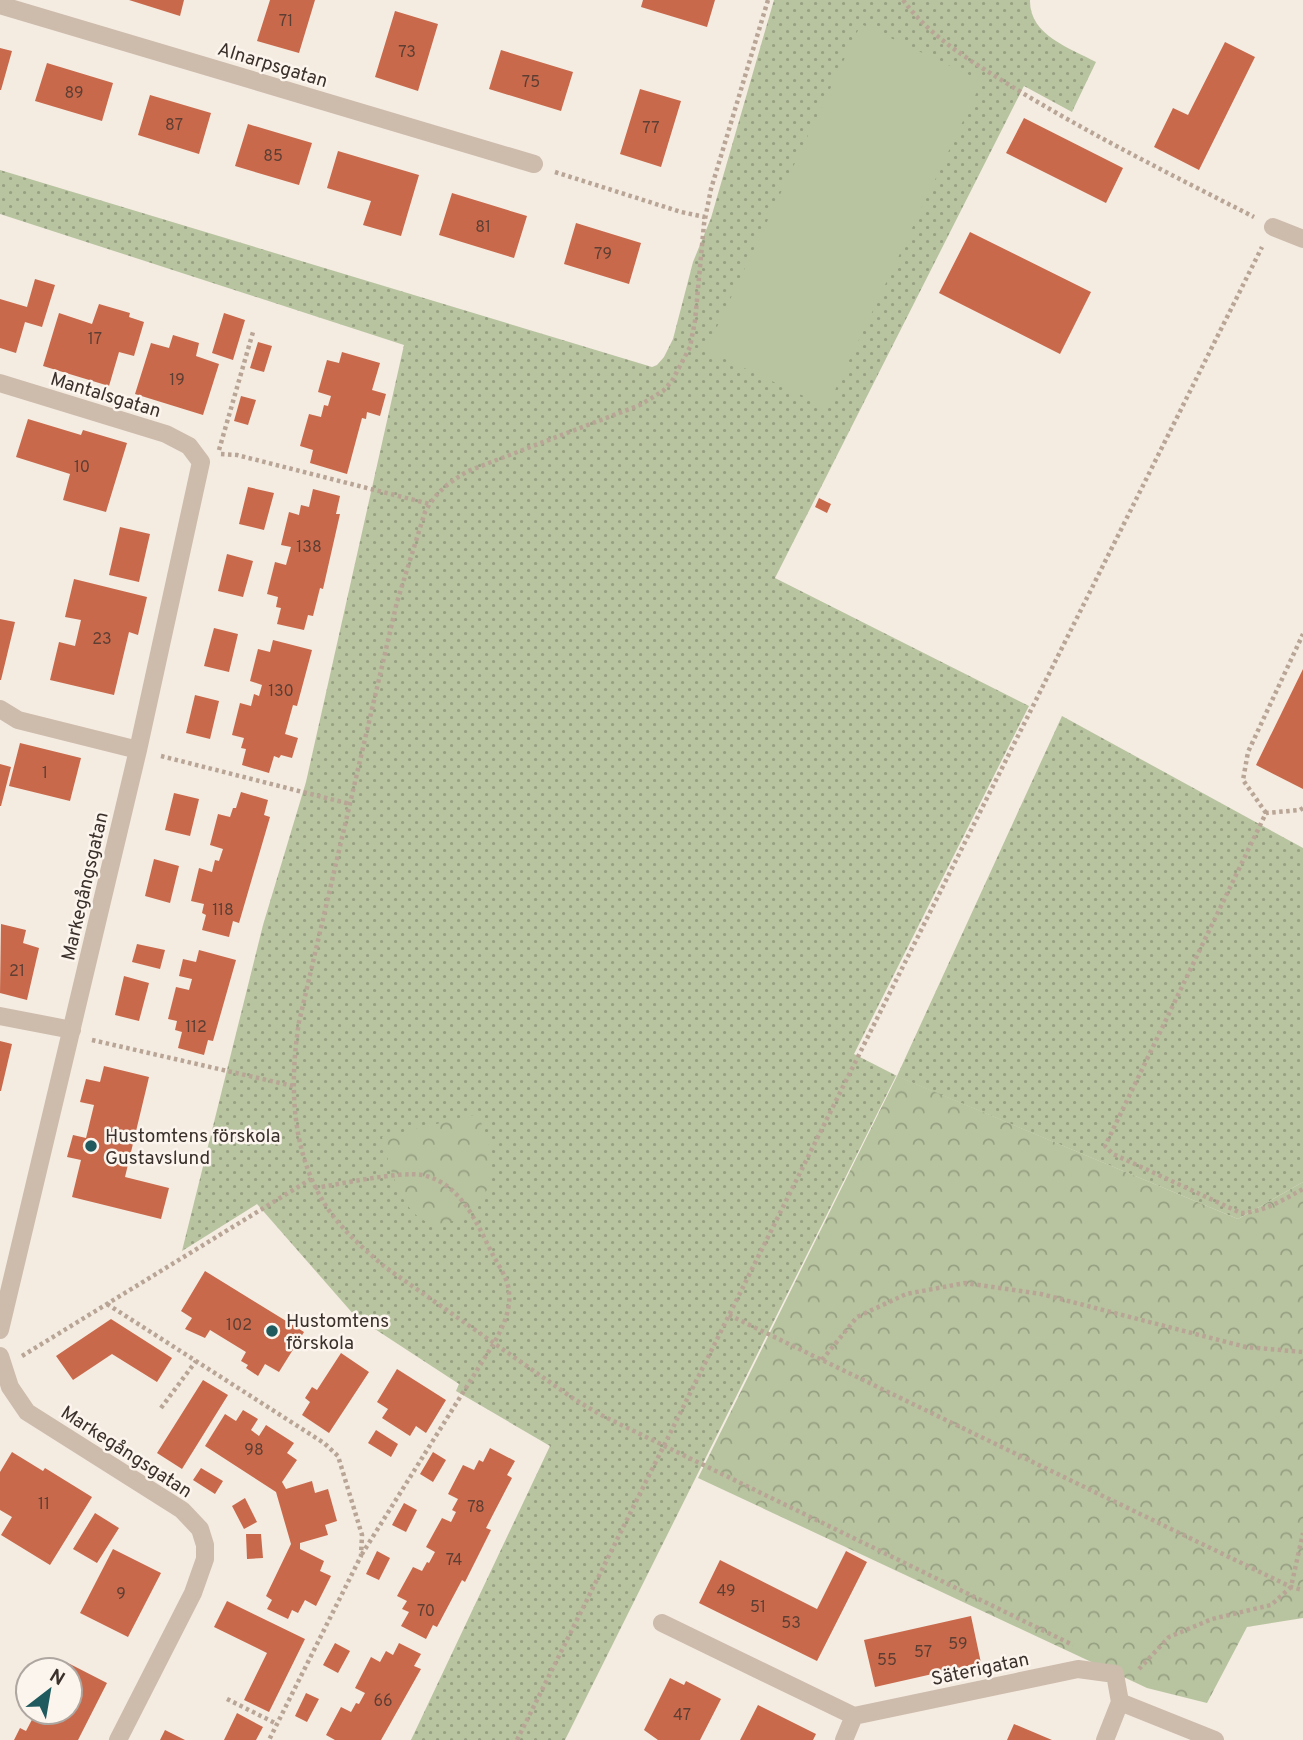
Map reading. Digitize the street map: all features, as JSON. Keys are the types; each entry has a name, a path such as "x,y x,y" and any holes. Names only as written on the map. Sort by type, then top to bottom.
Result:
{"street":[{"name":"Alnarpsgatan","path":"0,5 534,164"},
{"path":"1273,226 1303,239"},
{"name":"Mantalsgatan","path":"0,383 166,434 198,456"},
{"name":"Markegångsgatan","path":"0,1330 138,750 201,469 198,456"},
{"path":"0,709 18,720 138,750"},
{"path":"0,1016 71,1033"},
{"name":"Markegångsgatan","path":"0,1359 9,1387 27,1412 182,1510 201,1529 204,1538 205,1559 193,1593 118,1740"},
{"path":"662,1623 853,1716 844,1740"},
{"name":"Säterigatan","path":"853,1716 1078,1669 1115,1674"},
{"path":"1105,1740 1120,1702 1115,1674"},
{"path":"1120,1702 1215,1740"}],"path":[{"path":"768,0 711,189 705,217 695,321 690,347 678,371 663,390 640,405 468,471 444,485 430,504 420,525 397,602 299,1022 293,1086 300,1147 315,1188 329,1211 363,1248 385,1267 573,1399 663,1447 1078,1648"},
{"path":"517,1740 1273,226 1067,121 962,56 940,39 903,0"},
{"path":"534,164 567,177 705,217"},
{"path":"218,454 253,332"},
{"path":"198,456 237,455 430,504"},
{"path":"1266,813 1243,780 1248,752 1303,634"},
{"path":"138,750 350,804"},
{"path":"1266,813 1303,808"},
{"path":"1266,813 1105,1146 1113,1154 1241,1213 1252,1213 1274,1205 1303,1189"},
{"path":"71,1033 293,1086"},
{"path":"269,1740 361,1556 494,1343 506,1318 509,1299 508,1286 471,1213 456,1193 432,1178 412,1174 315,1188"},
{"path":"0,1359 19,1358 311,1179"},
{"path":"822,1360 857,1317 906,1294 965,1283 1041,1294 1246,1347 1303,1352"},
{"path":"107,1304 324,1443 338,1456 362,1535 361,1556"},
{"path":"729,1315 1291,1587 1303,1590"},
{"path":"162,1408 196,1361"},
{"path":"1115,1674 1137,1671 1168,1637 1212,1619 1271,1605 1291,1587 1303,1533"},
{"path":"227,1699 276,1724"}],"green space":[{"path":"774,0 1030,0 1031,12 1044,31 1063,45 1096,62 1072,112 1024,86 775,578 1029,706 854,1054 897,1076 1062,716 1303,848 1303,1182 1238,1219 896,1076 565,1740 411,1740 550,1446 456,1391 459,1384 355,1316 257,1204 182,1251 263,925 306,782 404,345 0,214 0,170 652,367 664,357 673,339 693,262 711,218"},
{"path":"861,24 982,81 827,407 706,350"},
{"path":"897,1076 1238,1219 1303,1182 1303,1618 1247,1627 1207,1703 1147,1688 698,1478"},
{"path":"478,1114 488,1142 492,1172 483,1197 474,1208 450,1222 437,1224 424,1221 407,1204 393,1177 382,1137"}],"building":[{"path":"129,0 184,0 180,16"},
{"path":"270,0 315,0 299,53 257,41"},
{"path":"643,0 715,0 707,27 641,7"},
{"path":"395,11 438,24 418,91 375,77"},
{"path":"1225,42 1255,57 1199,170 1154,147 1173,108 1188,115"},
{"path":"0,48 12,51 1,90 0,90"},
{"path":"501,50 573,72 561,111 489,89"},
{"path":"47,63 113,83 102,121 35,101"},
{"path":"640,89 681,101 661,167 620,154"},
{"path":"150,95 211,113 199,154 138,135"},
{"path":"1024,118 1123,168 1106,203 1006,153"},
{"path":"248,124 312,143 299,185 235,166"},
{"path":"338,151 419,175 401,236 363,225 371,201 327,188"},
{"path":"452,193 527,216 514,258 439,235"},
{"path":"576,223 641,243 629,284 564,264"},
{"path":"970,232 1091,292 1060,354 939,293"},
{"path":"35,279 55,285 42,327 25,322 16,353 0,348 0,299 27,307"},
{"path":"99,304 130,313 129,317 144,322 134,356 119,352 109,386 43,366 59,313 92,324"},
{"path":"224,313 245,320 233,360 212,353"},
{"path":"173,335 199,343 196,356 219,364 203,415 135,394 151,343 169,348"},
{"path":"258,342 272,346 264,372 250,368"},
{"path":"342,352 380,363 372,390 386,394 380,416 367,412 366,419 362,418 347,474 310,463 313,450 300,446 309,414 321,417 324,405 328,406 331,396 318,392 327,360 339,363"},
{"path":"241,396 256,400 248,425 234,421"},
{"path":"28,419 81,435 83,430 127,443 106,512 63,500 70,474 16,457"},
{"path":"248,487 274,493 264,530 239,524"},
{"path":"313,489 340,496 336,514 340,514 323,589 320,588 313,616 308,615 304,630 277,624 281,608 276,607 278,597 267,594 275,562 286,565 291,547 281,545 289,512 299,515 301,505 309,507"},
{"path":"819,498 831,504 827,513 815,507"},
{"path":"120,527 150,534 139,582 109,575"},
{"path":"227,554 253,561 243,597 218,591"},
{"path":"74,579 147,597 138,635 129,632 114,695 50,680 59,642 75,646 81,620 65,617"},
{"path":"0,619 15,622 1,680 0,680"},
{"path":"214,628 238,634 229,672 204,666"},
{"path":"273,640 312,650 297,706 293,705 285,734 298,738 292,758 274,756 269,773 242,765 246,749 241,748 244,738 232,735 240,703 251,706 254,694 259,696 262,685 250,681 258,649 270,652"},
{"path":"1303,669 1303,789 1256,765"},
{"path":"195,695 219,701 210,739 186,733"},
{"path":"20,743 81,758 70,801 9,786"},
{"path":"0,764 11,767 1,806 0,806"},
{"path":"241,792 268,800 264,815 270,817 239,923 233,921 229,937 202,930 206,915 202,913 204,904 191,901 199,868 212,872 215,860 219,861 223,849 210,845 218,814 230,817"},
{"path":"174,793 199,799 190,836 165,830"},
{"path":"154,859 179,866 170,903 145,896"},
{"path":"1,924 26,930 23,943 39,948 27,1000 0,993"},
{"path":"137,944 165,950 160,969 132,962"},
{"path":"199,950 236,960 213,1041 208,1040 204,1055 178,1048 182,1032 175,1030 177,1021 168,1019 176,987 189,990 192,979 179,976 183,959 196,962"},
{"path":"124,976 149,983 139,1021 115,1015"},
{"path":"0,1041 12,1044 1,1091 0,1091"},
{"path":"104,1066 149,1077 125,1177 169,1188 161,1219 72,1197 81,1160 67,1157 73,1135 86,1138 94,1105 80,1102 86,1079 100,1082"},
{"path":"205,1271 304,1332 279,1372 265,1364 258,1376 241,1361 246,1352 210,1330 205,1338 185,1329 192,1318 181,1311"},
{"path":"111,1319 172,1358 157,1382 112,1354 73,1380 56,1356"},
{"path":"341,1353 369,1372 329,1433 302,1415 310,1402 305,1398 312,1387 317,1390"},
{"path":"397,1369 446,1400 426,1433 416,1426 410,1436 382,1418 388,1409 377,1402"},
{"path":"203,1380 228,1395 182,1469 157,1453"},
{"path":"243,1410 258,1419 251,1430 259,1436 266,1425 294,1443 287,1453 297,1460 282,1482 286,1489 312,1481 315,1493 328,1489 337,1521 325,1525 328,1535 300,1543 300,1549 324,1561 320,1571 331,1576 316,1606 305,1600 298,1613 292,1610 288,1619 267,1609 272,1600 266,1596 291,1544 276,1492 205,1446 225,1414 236,1421"},
{"path":"376,1430 398,1444 391,1457 368,1443"},
{"path":"490,1448 515,1461 507,1475 512,1478 486,1528 491,1530 465,1582 462,1580 437,1627 433,1625 426,1639 401,1626 409,1612 402,1609 407,1601 397,1596 413,1567 422,1571 427,1562 429,1563 435,1552 426,1547 442,1518 451,1522 456,1512 452,1510 458,1499 448,1494 463,1465 474,1470 479,1460 483,1462"},
{"path":"12,1452 43,1471 45,1468 92,1497 50,1565 1,1535 12,1517 0,1510 0,1472"},
{"path":"433,1452 446,1460 433,1482 420,1474"},
{"path":"201,1468 223,1481 215,1494 193,1480"},
{"path":"245,1498 257,1522 244,1529 232,1506"},
{"path":"404,1503 417,1510 406,1532 392,1525"},
{"path":"95,1513 119,1528 97,1563 73,1549"},
{"path":"246,1534 261,1534 263,1558 247,1559"},
{"path":"113,1549 161,1573 128,1637 80,1613"},
{"path":"377,1551 390,1558 379,1580 366,1574"},
{"path":"846,1551 867,1562 817,1661 699,1603 720,1560 817,1609"},
{"path":"227,1601 305,1639 269,1712 244,1700 267,1653 214,1627"},
{"path":"971,1616 981,1663 875,1687 864,1640"},
{"path":"335,1643 350,1651 338,1673 323,1665"},
{"path":"399,1643 421,1654 414,1666 421,1669 381,1740 335,1740 326,1735 341,1707 351,1712 356,1703 359,1704 365,1693 355,1688 371,1657 380,1662 386,1651 393,1655"},
{"path":"84,1671 107,1683 78,1740 14,1740 20,1728 26,1731 29,1726 84,1726"},
{"path":"670,1678 684,1685 686,1681 721,1699 700,1740 658,1740 644,1730"},
{"path":"306,1693 319,1699 307,1722 295,1716"},
{"path":"758,1705 816,1734 813,1740 740,1740"},
{"path":"237,1713 263,1727 256,1740 224,1740"},
{"path":"1014,1724 1052,1740 1007,1740"},
{"path":"165,1730 185,1740 160,1740"}],"place":[{"name":"Hustomtens förskola Gustavslund","path":"91,1146"},
{"name":"Hustomtens förskola","path":"272,1331"}]}
